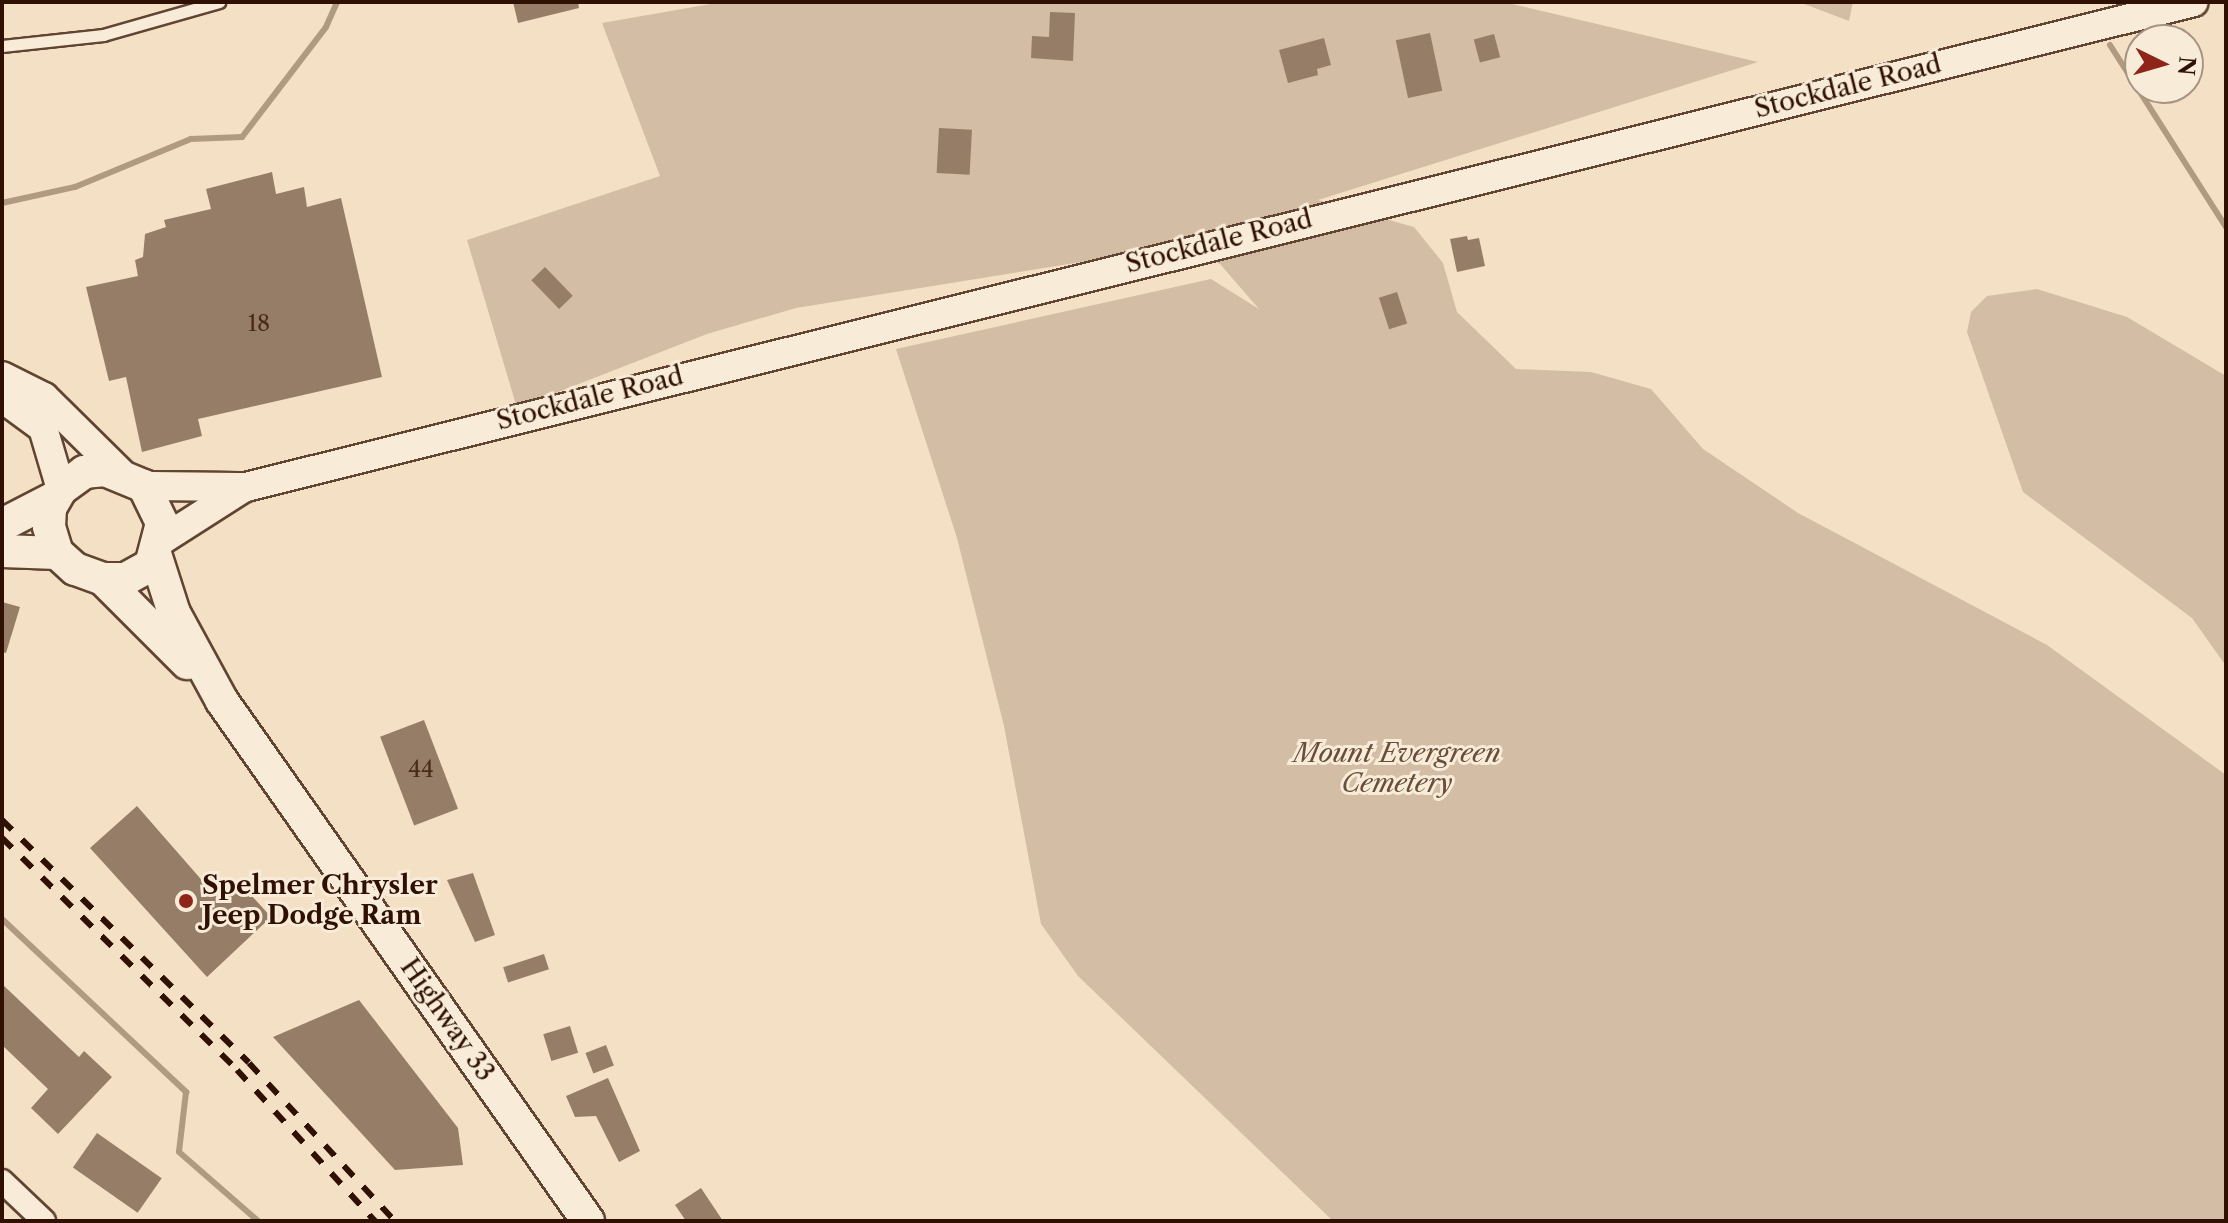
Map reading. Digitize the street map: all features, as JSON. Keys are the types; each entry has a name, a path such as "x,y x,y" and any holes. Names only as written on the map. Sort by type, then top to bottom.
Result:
{"main road":[{"path":"2,525 57,494 84,472 133,480 160,512 159,549 135,577 103,579 75,569 57,553 49,527 57,494"},
{"name":"Highway 33","path":"159,549 174,613 222,701 588,1221"},
{"path":"2,551 57,553"},
{"name":"Highway 33","path":"103,579 222,701"}],"street":[{"name":"Stockdale Road","path":"133,480 246,487 2194,2"},
{"path":"2,376 44,397 133,480"},
{"path":"2,398 43,428 57,494"},
{"name":"Stockdale Road","path":"159,549 246,487"},
{"path":"2,1181 44,1221"}],"lane":[{"path":"2,46 103,35 219,2"}],"green space":[{"name":"Mount Evergreen Cemetery","path":"722,2 1504,2 1758,62 1318,200 1414,227 1443,263 1457,312 1516,369 1591,372 1651,389 1703,449 1798,513 2047,645 2226,775 2226,1221 1333,1221 1078,976 1041,924 1004,726 957,538 896,349 1211,279 1259,309 1220,264 1187,245 796,308 707,334 517,408 467,240 660,176 602,23"},
{"path":"1799,2 1853,2 1849,21"},
{"path":"2037,289 2127,317 2226,376 2226,666 2192,618 2023,492 1967,332 1971,312 1987,296"}],"building":[{"path":"513,2 578,2 579,8 518,23"},
{"path":"1050,12 1075,13 1073,61 1031,58 1032,36 1049,37"},
{"path":"1430,33 1442,91 1408,98 1396,40"},
{"path":"1494,34 1500,57 1480,63 1474,39"},
{"path":"1324,38 1331,65 1317,69 1318,75 1288,83 1279,50"},
{"path":"939,128 972,130 970,175 937,173"},
{"path":"272,172 276,194 304,187 307,207 341,198 382,377 198,419 202,436 142,452 126,377 109,381 86,287 138,276 135,260 143,257 145,234 166,227 164,220 211,209 206,189"},
{"path":"1467,236 1468,240 1479,238 1485,266 1457,272 1450,239"},
{"path":"545,267 573,296 559,309 531,280"},
{"path":"1397,292 1407,323 1389,329 1379,298"},
{"path":"2,602 20,607 6,653 2,652"},
{"path":"424,720 458,809 414,826 380,737"},
{"path":"137,806 220,901 240,883 271,917 207,977 90,848"},
{"path":"473,873 495,935 475,942 447,880"},
{"path":"544,954 549,969 508,983 503,967"},
{"path":"2,984 79,1057 84,1051 112,1077 58,1134 31,1108 48,1089 2,1045"},
{"path":"359,1000 458,1128 463,1165 395,1170 273,1037"},
{"path":"570,1026 578,1053 551,1061 543,1034"},
{"path":"606,1045 614,1066 593,1073 585,1053"},
{"path":"608,1078 640,1151 619,1162 596,1116 575,1117 566,1096"},
{"path":"97,1133 162,1178 138,1213 73,1167"},
{"path":"701,1188 723,1221 686,1221 675,1205"}],"waterway":[{"path":"2,203 75,187 191,139 242,137 326,27 337,2"},
{"path":"2110,45 2226,227"},
{"path":"2,919 186,1092 179,1152 258,1221"}],"railway":[{"path":"2,820 249,1063 395,1221"},
{"path":"2,838 237,1070 375,1221"}],"place":[{"name":"Spelmer Chrysler Jeep Dodge Ram","path":"186,901"}]}
